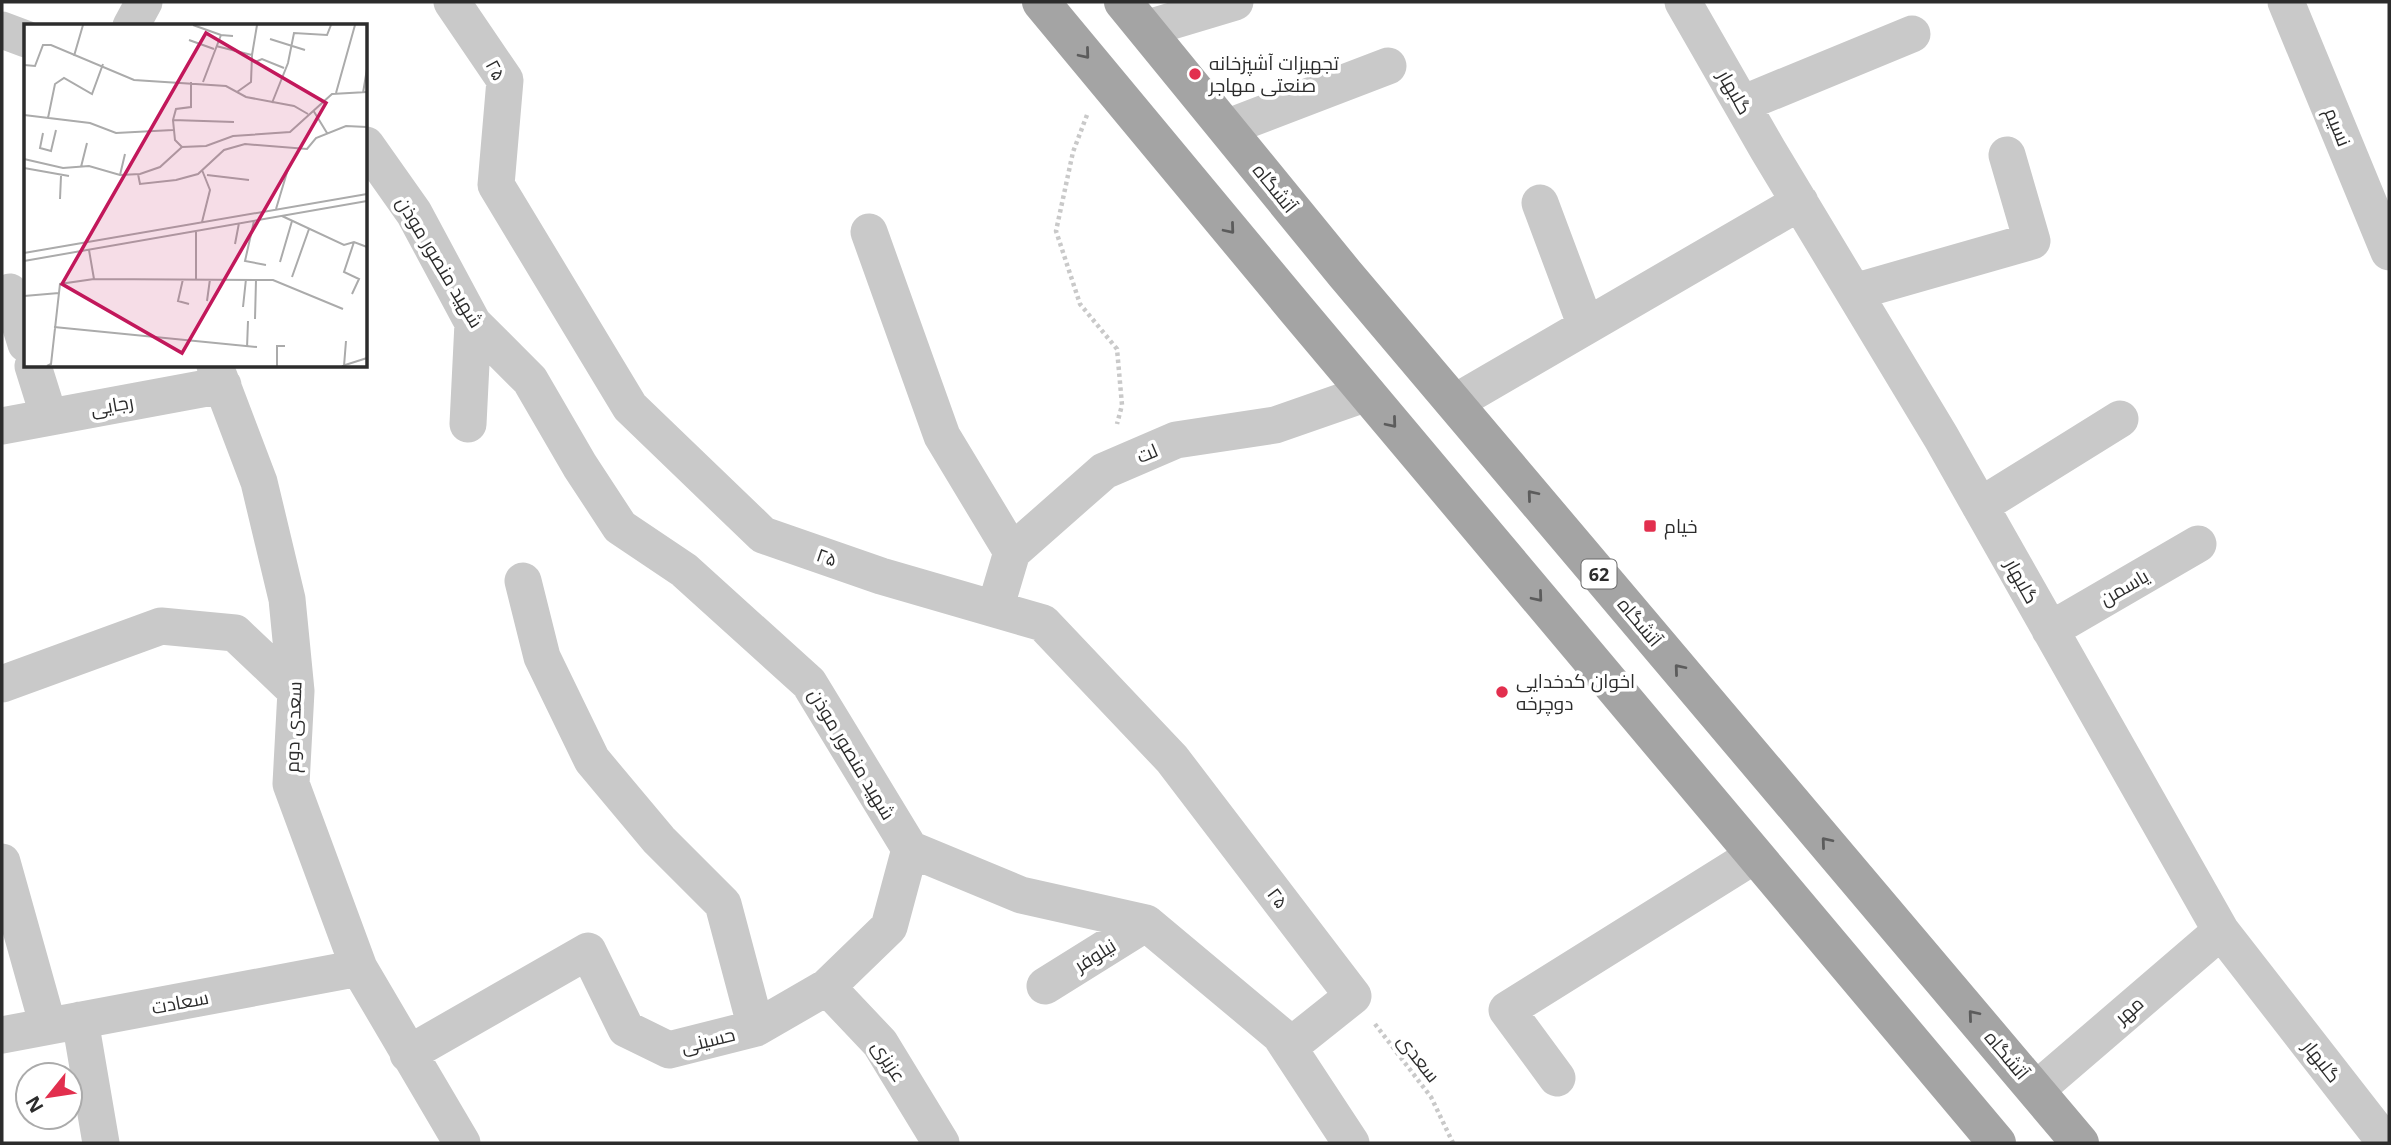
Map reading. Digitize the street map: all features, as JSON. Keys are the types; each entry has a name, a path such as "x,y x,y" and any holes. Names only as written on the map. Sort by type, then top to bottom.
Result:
{"main road":[{"path":"1041,2 1997,1143"},
{"name":"آتشگاه","path":"1134,16 1345,274 2080,1143"}],"street":[{"path":"132,24 144,2"},
{"name":"۲۵","path":"452,2 505,80 496,184 630,407 763,535 881,576 1042,623 1172,759 1353,996"},
{"path":"1134,16 1235,2"},
{"name":"گلبهار","path":"1682,2 1980,506 2221,931 2386,1143"},
{"name":"نسیم","path":"2286,2 2389,252"},
{"path":"2,30 24,38"},
{"path":"1742,104 1912,34"},
{"path":"1226,128 1388,66"},
{"name":"شهید منصور موذن","path":"368,148 414,212 472,323 530,380 580,466 620,527 684,570 809,683 910,849"},
{"path":"1854,292 2032,240 2007,155"},
{"path":"1454,403 1800,202"},
{"path":"1540,203 1586,326"},
{"path":"869,232 942,436 1012,552 995,609"},
{"path":"10,292 24,338"},
{"path":"468,424 472,323"},
{"path":"34,368 49,417"},
{"name":"رجایی","path":"2,426 219,375"},
{"name":"سعدی دوم","path":"219,375 259,482 287,598 296,691 291,784 359,968 462,1143"},
{"name":"لت","path":"1012,552 1104,471 1176,440 1275,425 1367,393"},
{"path":"1980,506 2120,419"},
{"name":"یاسمن","path":"2050,629 2198,544"},
{"path":"523,581 542,656 592,760 659,840 723,904 757,1028"},
{"path":"2,682 161,626 234,633 296,691"},
{"path":"910,849 1021,895 1146,923 1280,1035 1351,1143"},
{"name":"حسینی","path":"408,1054 588,951 626,1029 669,1050 757,1028 827,987 889,927 910,849"},
{"path":"1557,1078 1507,1010 1755,855"},
{"path":"2,862 64,1023 101,1143"},
{"name":"نیلوفر","path":"1045,986 1146,923"},
{"name":"مهر","path":"2036,1090 2221,931"},
{"name":"سعادت","path":"2,1035 359,968"},
{"name":"عزیزی","path":"827,987 880,1043 940,1143"},
{"path":"1289,1047 1353,996"}],"path":[{"path":"1102,75 1073,152 1056,231 1080,304 1117,349 1122,405 1117,424"},
{"name":"سعدی","path":"1353,996 1431,1097 1453,1143"}],"place":[{"name":"تجهیزات آشپزخانه صنعتی مهاجر","path":"1195,74"},
{"name":"خیام","path":"1650,526"},
{"name":"اخوان کدخدایی دوچرخه","path":"1502,692"}]}
